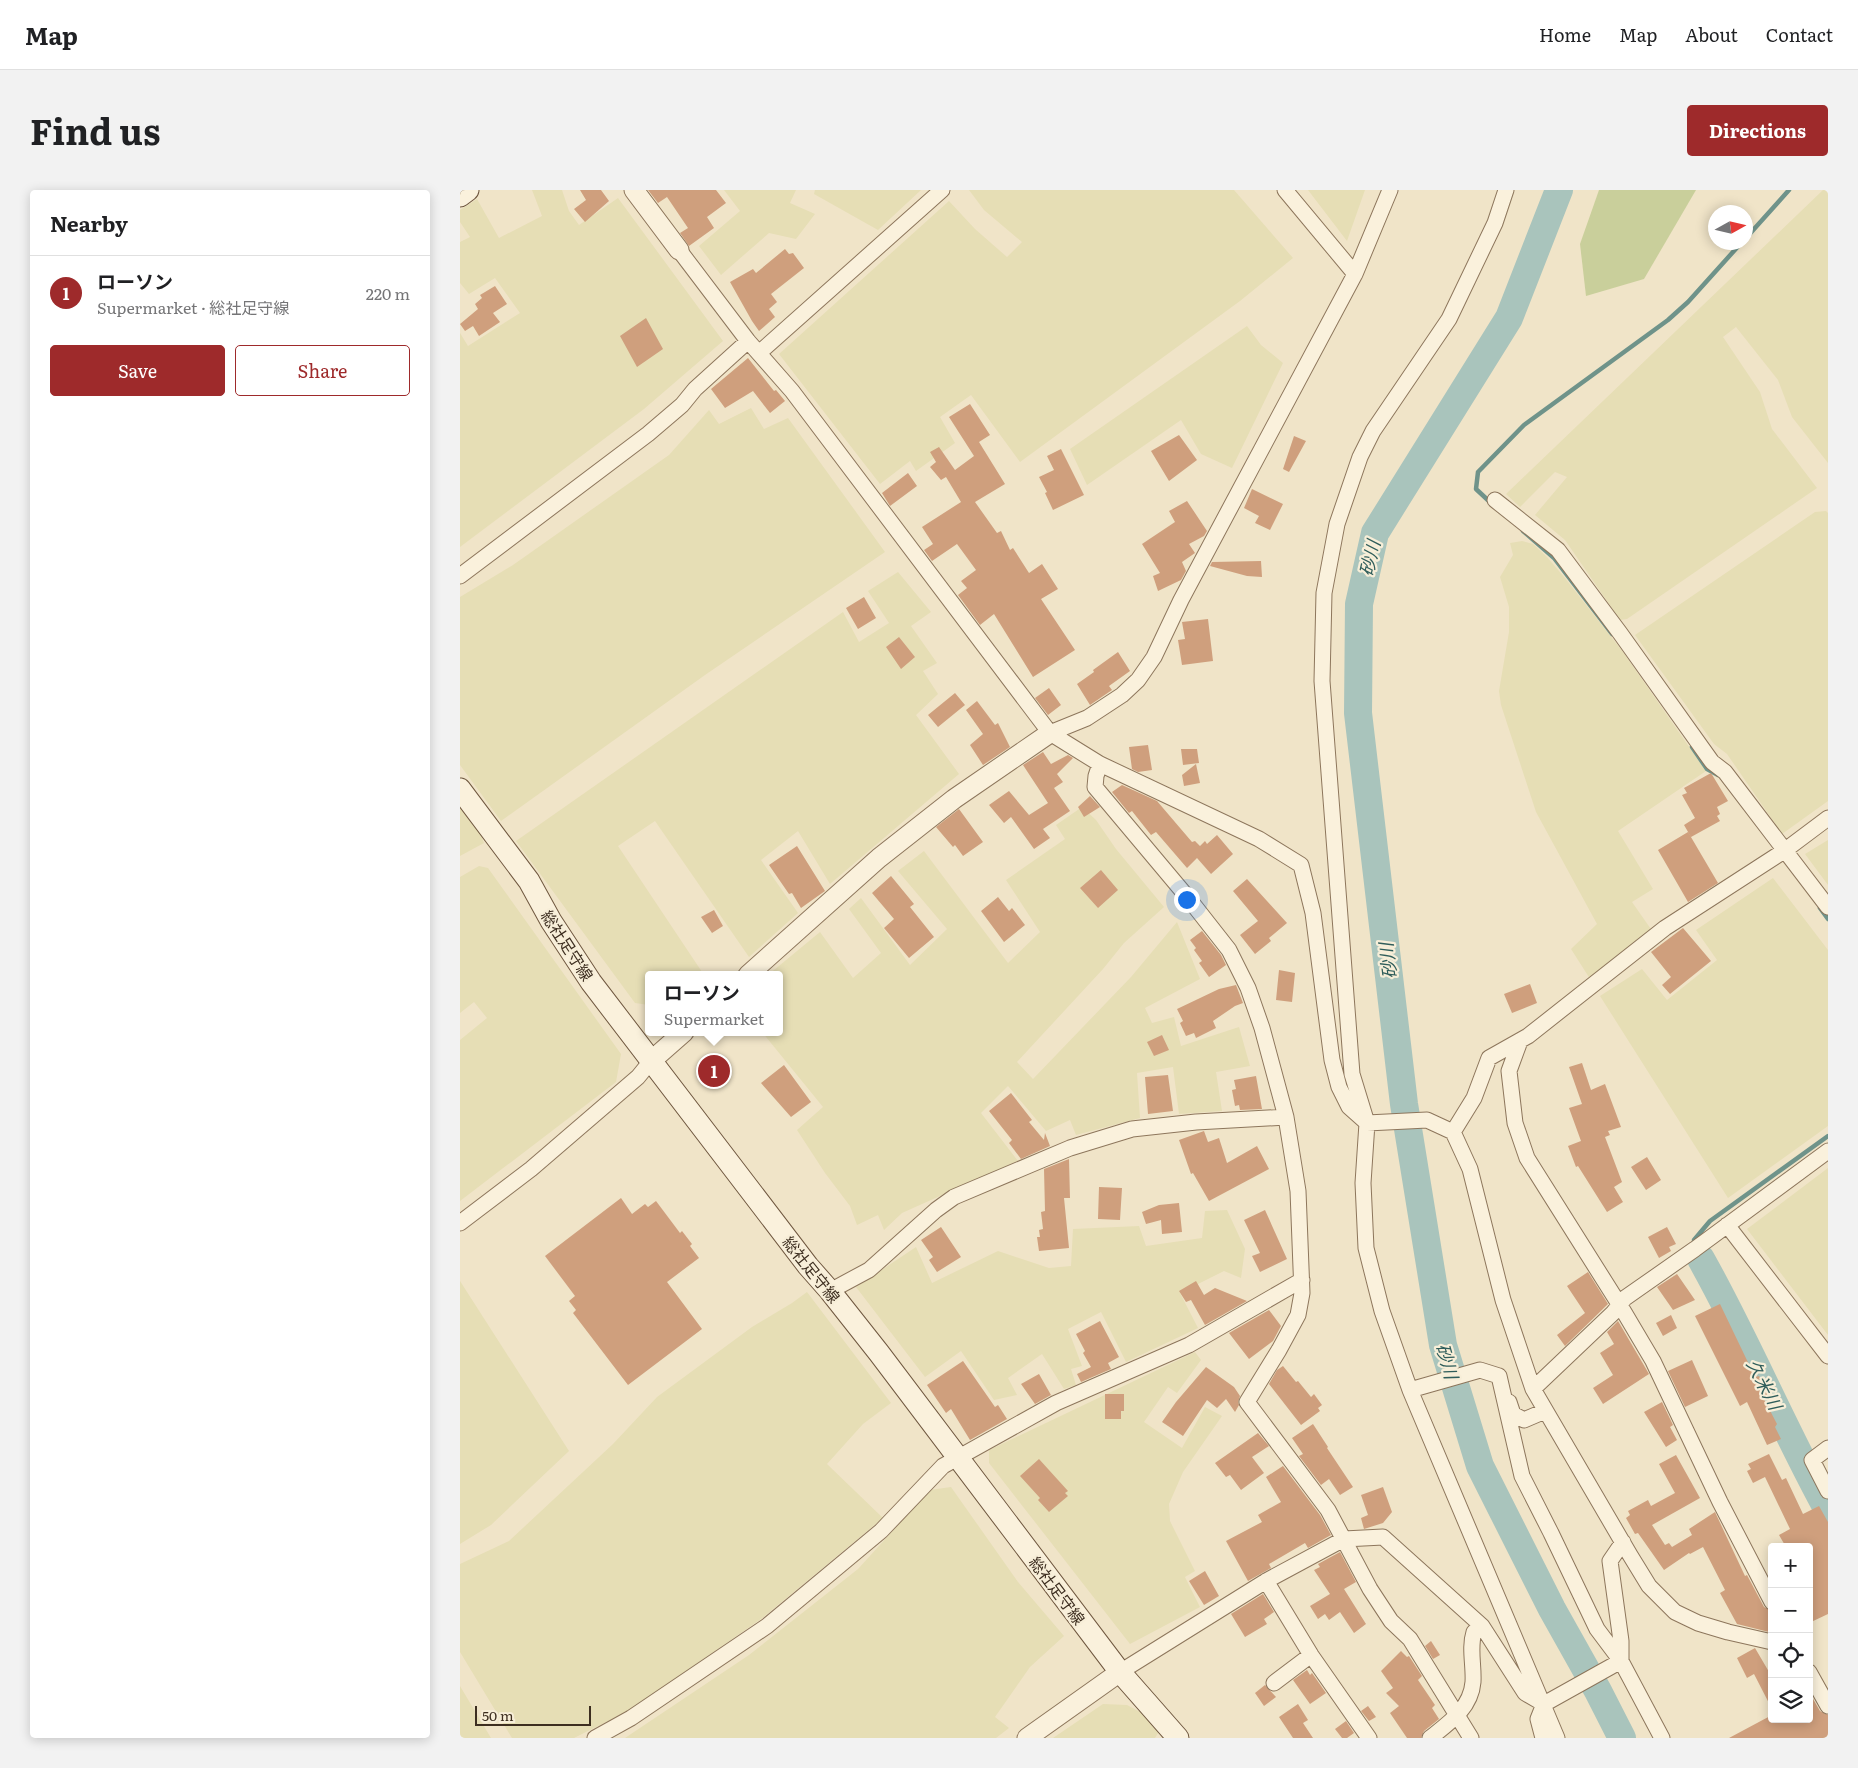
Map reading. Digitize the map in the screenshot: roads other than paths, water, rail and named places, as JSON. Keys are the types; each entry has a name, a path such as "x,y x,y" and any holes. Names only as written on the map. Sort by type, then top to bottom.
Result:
{"main road":[{"path":"460,196 468,190"},
{"name":"総社足守線","path":"460,789 529,881 551,921 592,982 791,1245 830,1291 959,1458 1120,1672 1175,1737"}],"street":[{"path":"634,190 748,341 792,391 1050,733 1100,764 1259,839 1300,865 1313,913 1332,1060 1338,1087 1350,1107 1374,1123 1427,1120 1453,1132 1470,1169 1503,1300 1533,1389 1649,1586 1675,1612 1698,1623 1768,1641"},
{"path":"759,353 942,190"},
{"path":"1285,190 1355,274"},
{"path":"752,971 879,858 954,798 1050,733 1087,718 1122,695 1138,680 1154,657 1181,600 1355,274 1390,190"},
{"path":"1506,190 1495,223 1449,319 1373,431 1360,457 1336,524 1324,593 1322,681 1352,1074 1374,1123 1363,1183 1366,1248 1382,1311 1410,1390 1557,1738"},
{"path":"460,576 648,434 682,405 695,389 748,341"},
{"path":"1494,500 1558,550 1620,632 1712,762 1725,772 1781,853 1828,907"},
{"path":"1100,764 1095,787 1189,898 1229,950 1248,988 1262,1028 1286,1117 1298,1192 1302,1293 1298,1315 1247,1402 1328,1510 1370,1589 1391,1621 1410,1639 1470,1738"},
{"path":"1453,1132 1474,1098 1488,1058 1520,1040 1665,928 1781,853 1828,818"},
{"path":"460,1223 531,1168 638,1077 652,1061 680,1036"},
{"path":"1520,1040 1509,1071 1516,1123 1527,1158 1653,1361 1711,1485 1768,1594"},
{"path":"830,1291 869,1270 936,1210 954,1197 1070,1148 1132,1129 1196,1122 1286,1117"},
{"path":"1533,1389 1625,1298 1697,1248 1828,1150"},
{"path":"1727,1225 1828,1356"},
{"path":"595,1738 631,1718 767,1626 880,1531 943,1466 1056,1403 1188,1345 1302,1280"},
{"path":"1410,1390 1480,1370 1499,1376"},
{"path":"1499,1376 1513,1414 1524,1420 1545,1411"},
{"path":"1499,1376 1522,1476 1597,1629 1621,1660 1662,1738"},
{"path":"1828,1448 1812,1460 1828,1491"},
{"path":"1027,1738 1120,1672 1266,1581 1344,1539 1383,1537 1482,1626 1525,1693 1544,1704"},
{"path":"1621,1660 1621,1641 1610,1561 1623,1542"},
{"path":"1266,1581 1311,1654 1368,1738"},
{"path":"1430,1738 1465,1707 1473,1683 1471,1642 1474,1632 1482,1626"},
{"path":"1274,1683 1311,1654"},
{"path":"1543,1738 1538,1719 1544,1704 1621,1660"},
{"path":"1812,1678 1828,1706"}],"waterway":[{"name":"砂川","path":"1559,190 1509,318 1375,533 1359,604 1358,713 1404,1104 1443,1345 1480,1466 1552,1609 1622,1738"},
{"path":"1753,230 1789,190"},
{"path":"1491,503 1476,489 1478,472 1524,425 1668,320 1688,302 1735,250"},
{"path":"1523,531 1554,558 1612,634"},
{"path":"1692,747 1707,769 1718,775"},
{"path":"1820,908 1828,919"},
{"path":"1701,1259 1694,1240 1710,1221 1828,1136"},
{"name":"久米川","path":"1701,1259 1828,1510"}],"place":[{"name":"ローソン","path":"714,1071"}]}
